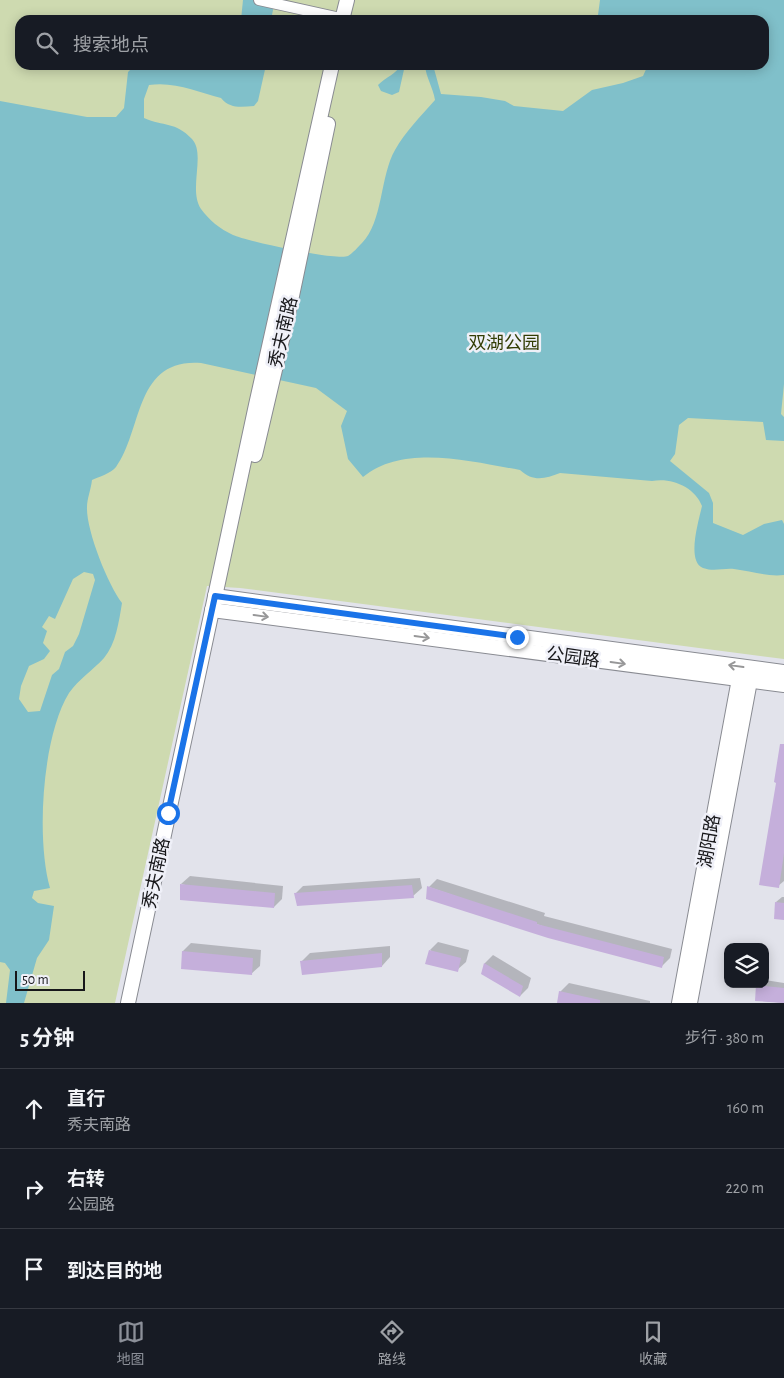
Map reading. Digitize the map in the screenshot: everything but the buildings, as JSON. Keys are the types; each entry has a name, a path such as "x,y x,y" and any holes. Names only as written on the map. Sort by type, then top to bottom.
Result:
{"street":[{"path":"259,0 328,15"},
{"path":"346,15 347,0"},
{"path":"348,15 355,0"},
{"name":"秀夫南路","path":"128,1003 214,603 261,404 301,221 331,70"},
{"name":"秀夫南路","path":"301,221 340,70"},
{"name":"公园路","path":"214,603 784,672"},
{"name":"公园路","path":"214,603 784,685"},
{"name":"湖阳路","path":"679,1003 744,680"},
{"name":"湖阳路","path":"690,1003 744,680"}],"green space":[{"name":"双湖公园","path":"0,0 784,0 784,659 240,588 207,586 115,1003 0,1003"}],"water":[{"path":"243,0 275,0 272,15 242,15"},
{"path":"600,0 784,0 784,384 781,414 784,417 784,441 766,440 763,422 688,418 679,425 675,454 670,461 709,493 713,503 713,523 743,535 764,524 782,520 784,524 784,575 765,575 734,569 711,570 703,568 698,564 694,549 702,506 694,494 682,485 674,482 560,473 544,478 534,478 520,470 439,458 398,460 380,467 363,477 348,459 341,426 347,411 316,388 201,363 179,365 163,372 152,384 144,399 125,452 116,467 92,480 87,507 90,529 110,584 122,603 121,610 116,632 108,652 69,693 60,712 53,735 47,761 43,816 43,843 50,888 34,891 32,898 38,903 54,906 49,940 37,958 24,1003 6,1003 10,970 5,963 0,962 0,101 87,117 116,117 124,108 128,72 130,70 265,70 258,101 254,106 232,106 221,98 195,90 168,84 158,84 149,85 144,99 144,118 180,129 192,139 196,146 198,163 197,201 204,213 219,227 241,238 272,246 340,257 348,256 354,252 369,234 378,211 386,173 395,150 408,130 435,100 426,70 434,70 441,94 481,97 505,101 514,106 563,111 592,90 643,76 646,70 769,70 769,15 598,15","holes":["84,572 93,574 95,580 79,634 73,646 65,652 59,669 52,675 40,711 28,712 19,699 21,686 29,666 44,659 50,651 43,643 47,631 42,627 49,616 55,619 73,579"]},
{"path":"404,70 399,92 392,95 381,91 378,85 396,71"}],"route":[{"path":"168,813 215,596 517,637"}]}
